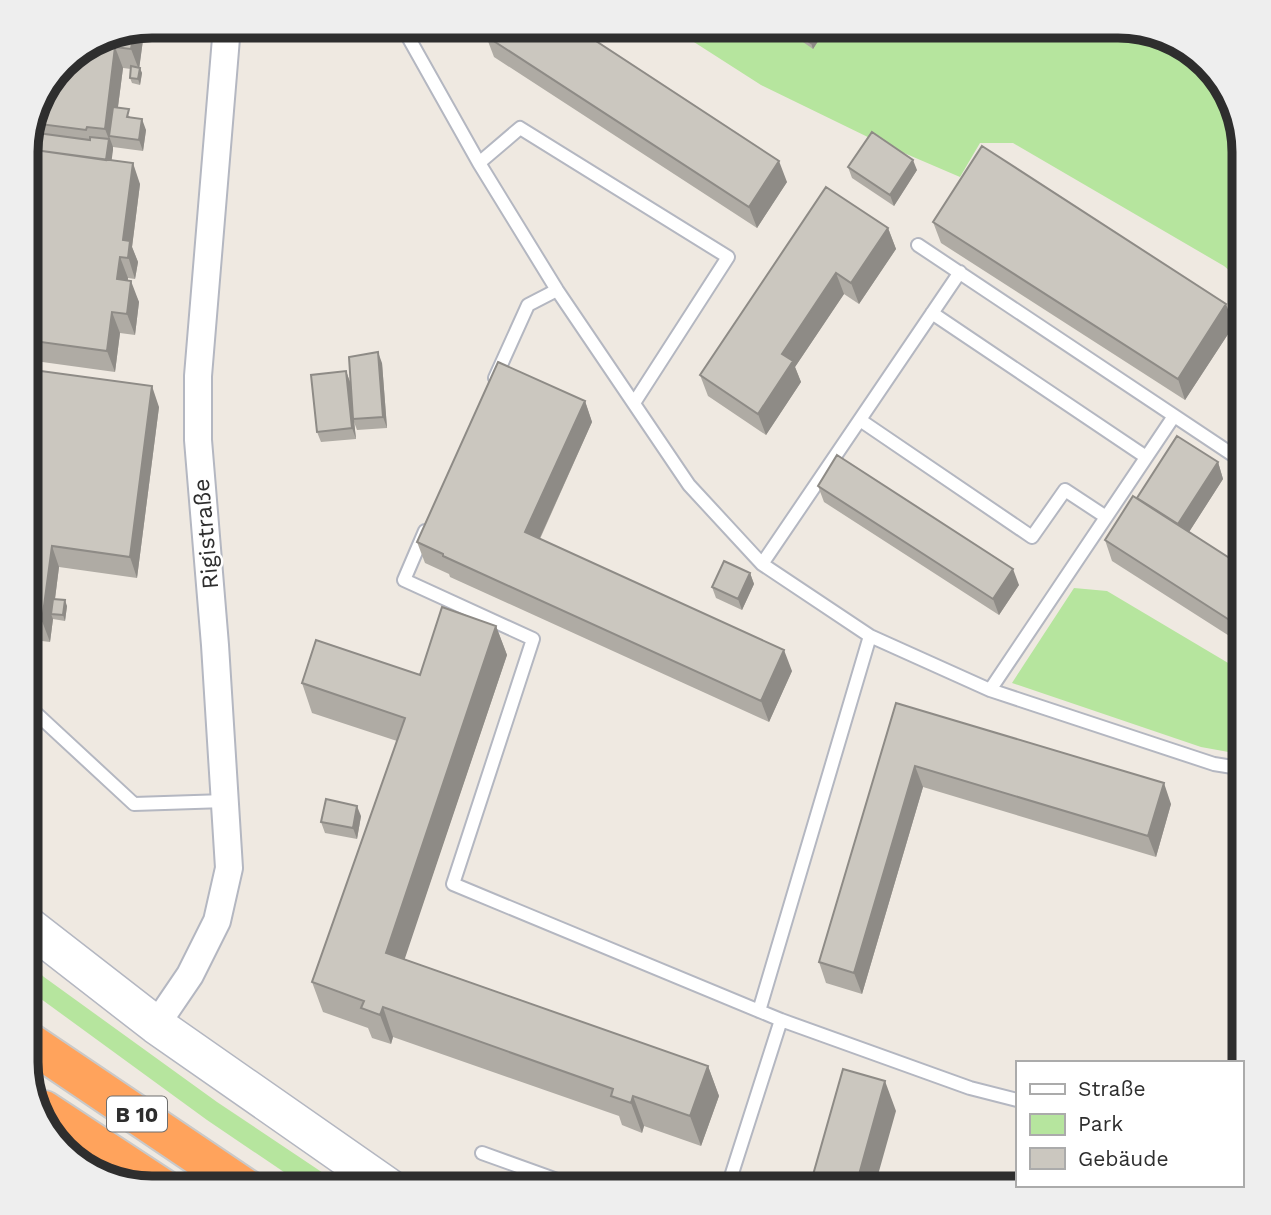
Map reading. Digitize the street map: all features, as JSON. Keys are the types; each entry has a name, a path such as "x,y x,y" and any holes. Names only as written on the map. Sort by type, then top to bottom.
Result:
{"highway":[{"name":"B 10","path":"39,1049 228,1176"},
{"name":"B 10","path":"51,1115 143,1175"}],"main road":[{"path":"39,934 156,1025 372,1176"}],"street":[{"name":"Rigistraße","path":"156,1025 190,975 217,921 229,868 215,645 198,440 198,376 225,38"}],"lane":[{"path":"409,38 479,163 557,290 690,485 762,564 870,636 990,690 1214,764 1232,767"},
{"path":"479,163 520,128 728,257 634,403"},
{"path":"918,245 1232,454"},
{"path":"762,564 960,272"},
{"path":"488,392 528,305 557,290"},
{"path":"932,313 1146,457"},
{"path":"990,690 1174,416"},
{"path":"860,420 1032,537 1065,490 1106,517"},
{"path":"432,517 404,580 533,639 453,884 781,1020 970,1088 1016,1100"},
{"path":"759,1011 870,636"},
{"path":"39,716 134,804 225,801"},
{"path":"731,1176 781,1020"},
{"path":"482,1153 546,1176"}],"green space":[{"path":"688,38 1119,38 1162,47 1199,72 1221,102 1229,123 1232,145 1232,273 1013,143 980,143 960,177 876,141 761,85"},
{"path":"1074,588 1107,591 1232,665 1232,753 1201,747 1012,683"},
{"path":"39,973 217,1102 328,1176 290,1176 207,1120 39,997"}],"building":[{"path":"489,38 591,38 779,161 749,207"},
{"path":"133,41 131,49 115,47 105,129 87,127 86,130 42,124 50,102 62,83 77,67 95,54"},
{"path":"131,66 140,68 138,79 130,78"},
{"path":"113,107 129,109 127,117 142,119 139,140 109,136"},
{"path":"872,132 913,160 890,195 848,167"},
{"path":"41,133 90,140 90,137 109,139 106,160 39,151"},
{"path":"982,146 1226,304 1178,379 933,222"},
{"path":"39,151 133,163 123,240 130,241 128,258 120,257 117,279 131,281 127,314 112,312 107,351 39,342"},
{"path":"826,187 888,228 851,283 836,273 782,354 793,361 758,414 700,375"},
{"path":"378,352 383,417 353,419 349,357"},
{"path":"498,362 585,401 525,532 784,650 761,701 417,542"},
{"path":"39,371 152,386 130,557 52,546 42,621 39,621"},
{"path":"346,371 352,428 317,432 311,375"},
{"path":"1177,436 1218,462 1178,524 1137,498"},
{"path":"837,455 1013,569 993,599 818,486"},
{"path":"1133,496 1232,560 1232,622 1105,540"},
{"path":"724,561 750,573 738,599 712,587"},
{"path":"53,599 65,600 63,615 51,614"},
{"path":"442,607 496,626 386,953 708,1066 690,1116 633,1096 631,1103 611,1096 613,1089 383,1007 380,1015 361,1008 364,1001 312,982 405,718 302,683 316,640 420,675"},
{"path":"896,703 1164,783 1148,836 915,766 854,973 819,962"},
{"path":"326,799 357,806 353,828 321,822"},
{"path":"843,1069 885,1081 859,1176 813,1176"}]}
